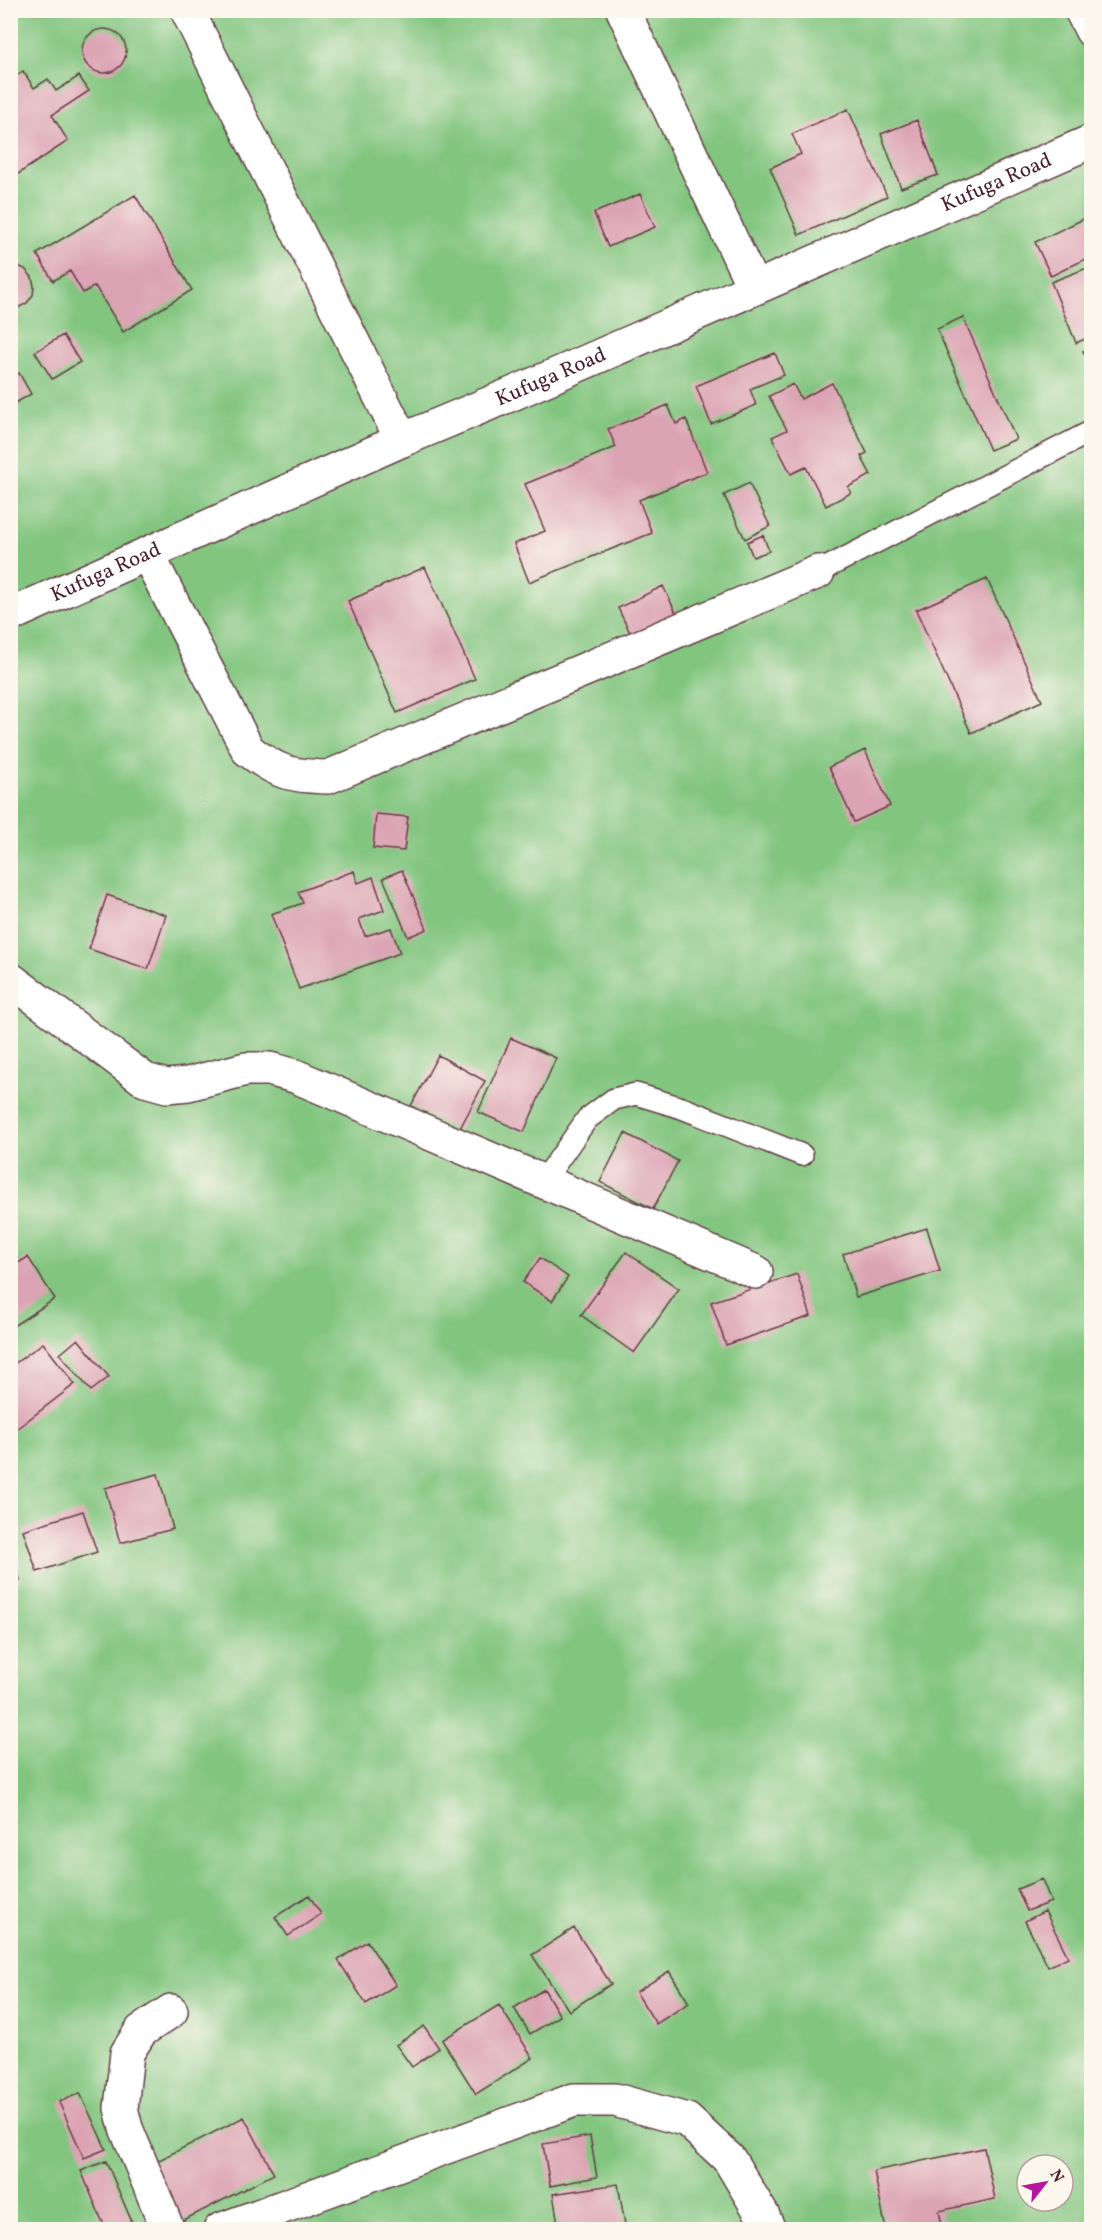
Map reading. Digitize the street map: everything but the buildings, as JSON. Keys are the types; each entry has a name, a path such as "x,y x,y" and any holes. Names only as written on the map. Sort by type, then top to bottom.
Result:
{"street":[{"path":"187,10 402,440"},
{"path":"623,10 754,288"},
{"path":"1081,10 1092,31"},
{"name":"Kufuga Road","path":"10,615 402,440 1092,141"},
{"path":"148,555 248,750 270,767 295,776 328,777 818,572"},
{"path":"10,979 145,1080 167,1086 188,1084 246,1070 269,1068 295,1076 756,1272"},
{"path":"168,2229 126,2128 122,2108 127,2053 141,2031 171,2011"},
{"path":"220,2229 574,2100 615,2100 687,2120 729,2159 769,2229"}],"lane":[{"path":"818,572 1092,431"},
{"path":"543,1182 587,1119 614,1099 636,1094 682,1108 802,1155"}],"green space":[{"path":"11,11 1091,11 1091,2229 11,2230"}]}
